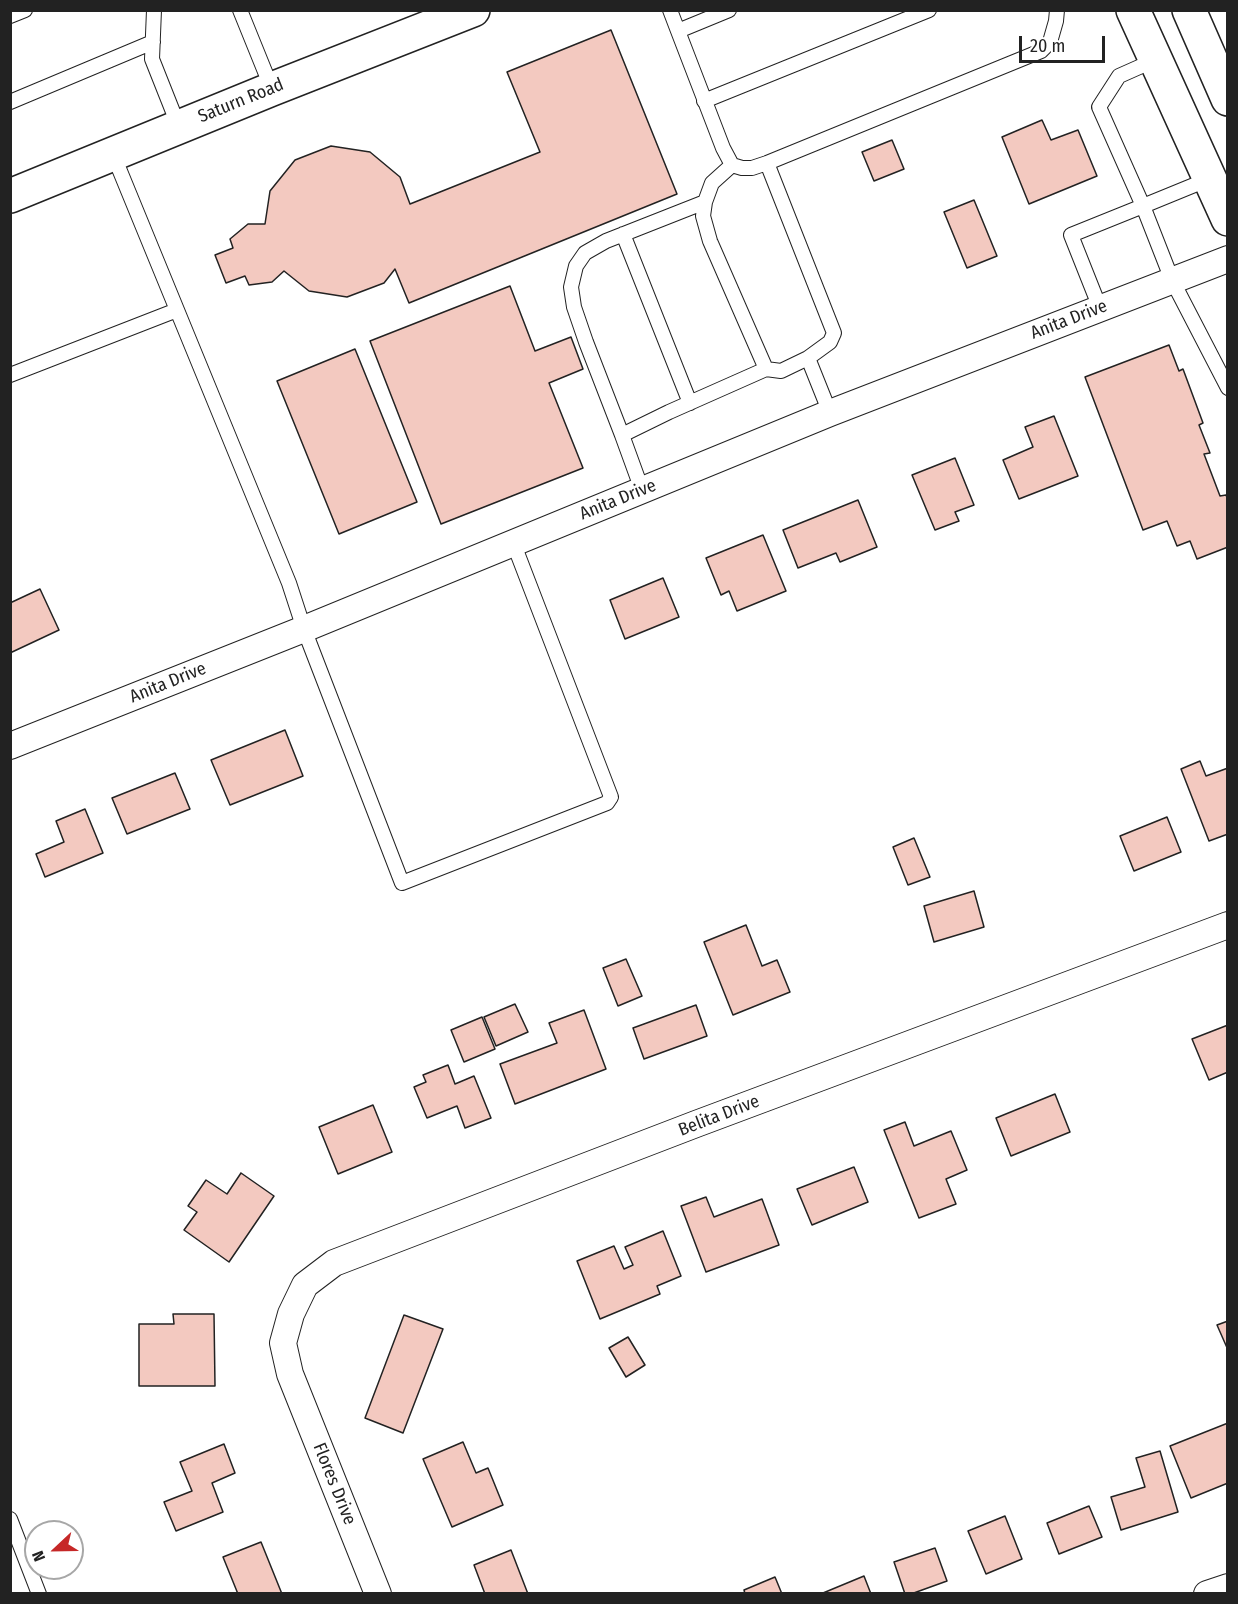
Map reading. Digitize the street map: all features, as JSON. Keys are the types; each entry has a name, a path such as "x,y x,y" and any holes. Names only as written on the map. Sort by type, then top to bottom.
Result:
{"street":[{"name":"Saturn Road","path":"10,196 473,10"},
{"path":"1133,10 1227,219"},
{"path":"1189,10 1227,99"},
{"name":"Anita Drive","path":"10,746 830,413 1227,259"},
{"name":"Belita Drive","path":"290,1374 283,1343 291,1314 305,1285 334,1263 696,1124 1227,925"},
{"name":"Flores Drive","path":"290,1374 378,1593"},
{"path":"1207,1593 1227,1587"}],"lane":[{"path":"10,16 25,10"},
{"path":"154,10 152,59 179,127"},
{"path":"240,10 272,89"},
{"path":"670,10 723,148 732,165 742,168 767,164 1041,51 1050,42 1057,10"},
{"path":"678,31 729,10"},
{"path":"704,101 929,10"},
{"path":"10,102 153,42"},
{"path":"1155,60 1119,76 1099,107 1143,206 1172,280 1227,388"},
{"path":"112,154 289,583 304,628 402,883 607,803 611,797 513,542"},
{"path":"622,435 766,369 781,371 808,358 830,342 834,333 767,164"},
{"path":"732,165 712,183 703,216 710,241 766,369"},
{"path":"1100,308 1071,235 1209,180"},
{"path":"642,490 586,342 574,307 571,287 576,266 585,253 622,234 705,202"},
{"path":"622,234 690,403"},
{"path":"10,375 177,310"},
{"path":"808,358 830,413"},
{"path":"10,1519 39,1593"}],"building":[{"path":"611,30 677,194 409,303 395,269 384,283 347,297 309,291 284,271 272,282 249,285 245,276 226,283 215,255 233,248 230,239 248,224 265,224 270,191 295,160 331,146 370,152 400,177 410,204 540,152 507,72"},
{"path":"1042,120 1051,140 1078,130 1097,176 1029,204 1002,137"},
{"path":"892,140 904,169 874,181 862,152"},
{"path":"974,200 997,256 967,268 944,212"},
{"path":"510,286 535,351 571,337 583,369 549,383 583,468 441,524 370,341"},
{"path":"1169,345 1179,371 1183,369 1203,423 1199,425 1210,453 1204,454 1220,496 1226,495 1228,500 1228,547 1197,559 1190,541 1177,546 1167,521 1143,530 1085,377"},
{"path":"355,349 417,502 339,534 277,381"},
{"path":"1054,416 1078,476 1019,499 1003,460 1033,447 1025,427"},
{"path":"955,458 974,505 955,512 959,521 935,530 912,475"},
{"path":"858,500 877,547 840,562 836,553 798,568 783,530"},
{"path":"763,535 786,591 737,611 729,591 721,595 706,558"},
{"path":"663,578 679,617 625,639 610,600"},
{"path":"40,589 59,630 10,653 10,603"},
{"path":"285,730 303,776 230,805 211,760"},
{"path":"1200,761 1206,776 1228,768 1228,834 1209,841 1181,769"},
{"path":"175,773 190,809 127,834 112,798"},
{"path":"85,809 103,853 45,877 36,854 64,842 56,821"},
{"path":"1167,817 1181,852 1134,871 1120,836"},
{"path":"914,838 930,877 908,885 893,847"},
{"path":"974,891 984,927 934,942 924,906"},
{"path":"746,925 762,966 777,960 790,992 733,1015 704,942"},
{"path":"626,959 642,996 618,1006 603,968"},
{"path":"515,1004 528,1032 496,1046 484,1017"},
{"path":"696,1005 707,1036 644,1059 633,1028"},
{"path":"584,1010 606,1069 515,1104 500,1064 557,1043 549,1023"},
{"path":"482,1017 495,1049 464,1062 451,1030"},
{"path":"1228,1025 1228,1072 1209,1080 1192,1039"},
{"path":"448,1065 455,1084 474,1076 491,1118 465,1128 457,1106 427,1118 414,1087 426,1082 423,1075"},
{"path":"1055,1094 1070,1132 1011,1156 996,1118"},
{"path":"373,1105 392,1152 338,1174 319,1127"},
{"path":"905,1122 914,1146 951,1131 967,1170 946,1179 956,1204 919,1218 884,1130"},
{"path":"854,1167 868,1202 812,1225 797,1189"},
{"path":"241,1173 274,1196 229,1262 184,1230 197,1212 188,1206 206,1180 227,1194"},
{"path":"706,1197 714,1217 762,1199 779,1245 706,1272 681,1206"},
{"path":"663,1231 681,1276 657,1286 660,1294 600,1319 577,1261 614,1246 624,1269 633,1265 625,1247"},
{"path":"173,1314 214,1314 215,1386 139,1386 139,1324 174,1324"},
{"path":"404,1315 443,1329 403,1433 365,1418"},
{"path":"1228,1321 1228,1350 1217,1325"},
{"path":"628,1337 645,1365 626,1377 609,1348"},
{"path":"1228,1423 1228,1483 1191,1498 1170,1446"},
{"path":"463,1442 476,1473 488,1468 503,1505 452,1527 423,1459"},
{"path":"224,1444 235,1473 212,1483 223,1512 176,1531 164,1502 192,1491 180,1462"},
{"path":"1160,1451 1178,1512 1121,1530 1111,1497 1145,1487 1136,1458"},
{"path":"1089,1506 1102,1537 1059,1554 1047,1523"},
{"path":"1005,1516 1022,1559 986,1574 968,1531"},
{"path":"261,1542 282,1594 238,1594 223,1557"},
{"path":"935,1548 947,1581 905,1594 894,1562"},
{"path":"511,1550 528,1594 485,1594 474,1565"},
{"path":"864,1576 871,1594 823,1593"},
{"path":"775,1577 782,1594 745,1594 744,1590"}]}
